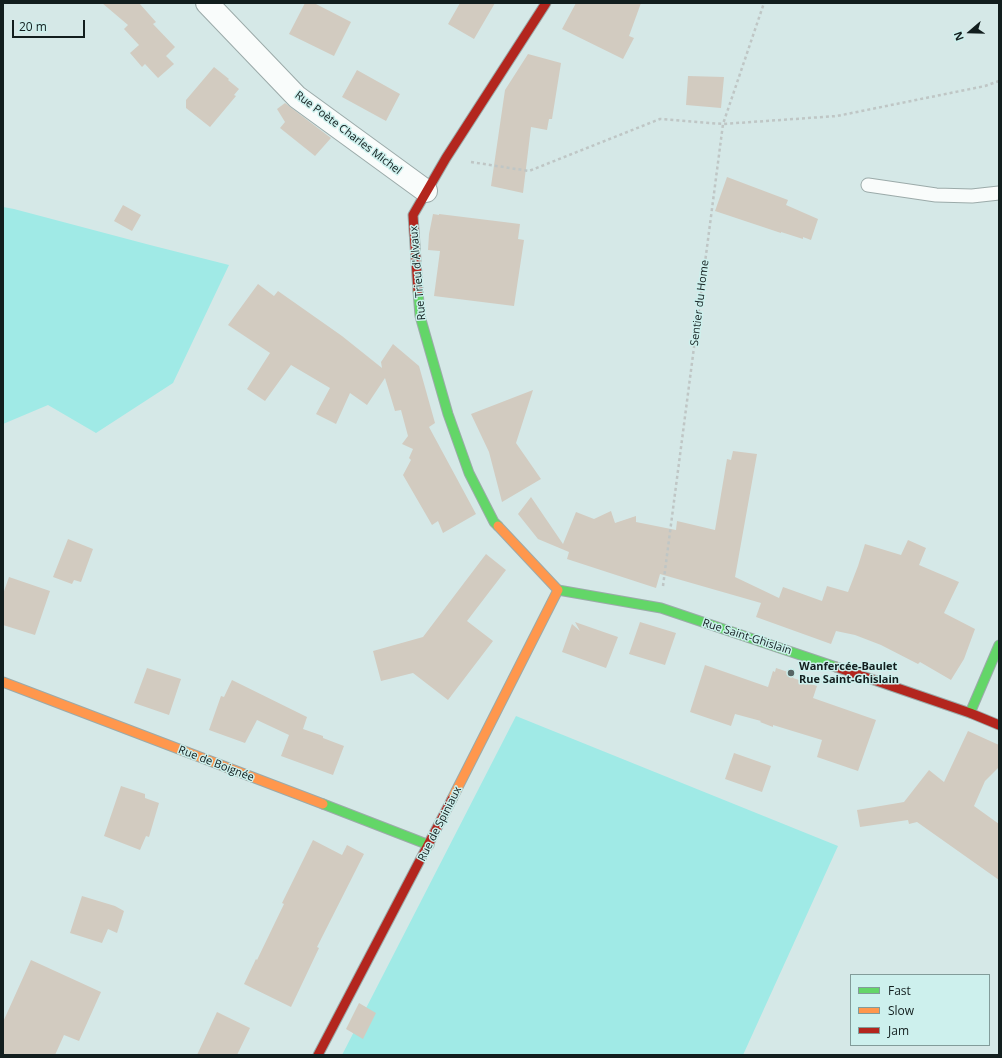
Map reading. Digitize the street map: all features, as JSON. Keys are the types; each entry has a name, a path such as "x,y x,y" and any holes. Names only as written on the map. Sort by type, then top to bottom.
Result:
{"main road":[{"name":"Rue Trieu d'Alvaux","path":"546,3 446,158 413,216 420,316 448,414 469,473 494,522 558,590"},
{"name":"Rue Saint-Ghislain","path":"558,590 661,608 970,713 999,725"},
{"name":"Rue de Spiniaux","path":"318,1055 429,845 558,590"},
{"path":"970,713 999,645"},
{"name":"Rue de Boignée","path":"3,682 429,845"}],"street":[{"name":"Rue Poète Charles Michel","path":"207,3 297,97 426,192"}],"lane":[{"path":"868,185 936,194 972,196 999,193"}],"path":[{"name":"Sentier du Home","path":"661,608 723,124 764,3"},
{"path":"446,158 529,172 660,119 723,124 837,116 984,86 999,81"}],"shaded area":[{"path":"3,207 229,265 173,383 96,433 48,405 3,424"},
{"path":"516,716 838,846 743,1055 342,1055"}],"building":[{"path":"102,3 139,3 156,22 153,24 175,47 166,56 174,64 158,78 145,64 142,67 130,53 139,45 124,29 128,25"},
{"path":"305,3 314,3 351,22 334,56 289,34"},
{"path":"460,3 495,3 474,39 448,24"},
{"path":"576,3 641,3 629,36 634,38 623,59 562,29"},
{"path":"528,54 561,63 552,119 549,119 547,130 531,127 523,193 491,186 505,90"},
{"path":"214,67 239,89 234,95 236,96 210,127 186,108 186,100"},
{"path":"357,70 400,94 386,121 342,97"},
{"path":"688,76 724,77 721,108 686,105"},
{"path":"285,103 331,138 315,156 280,128 285,122 277,109"},
{"path":"727,177 788,200 786,205 818,219 811,240 781,233 715,211"},
{"path":"123,205 141,215 132,231 114,221"},
{"path":"433,214 520,224 518,239 524,240 514,306 434,296 440,251 428,250 429,234"},
{"path":"258,284 274,296 278,291 342,336 382,368 381,362 393,344 419,366 435,423 429,427 476,514 443,533 438,521 432,525 403,475 411,460 409,458 413,449 402,444 408,436 401,410 395,411 385,378 367,405 350,393 336,424 316,414 330,388 291,365 265,401 247,389 270,353 228,325"},
{"path":"533,390 516,443 541,479 502,502 489,452 471,414"},
{"path":"733,451 757,454 735,577 779,598 783,587 822,601 827,586 848,592 865,544 901,555 908,540 926,548 919,565 959,582 944,613 975,629 964,659 951,680 920,662 918,664 881,645 855,635 836,631 831,644 756,617 761,603 660,574 656,588 567,559 569,552 538,539 518,514 531,497 563,544 576,512 594,519 611,511 615,523 636,516 636,522 676,530 677,521 715,530 727,459 731,460"},
{"path":"68,539 93,549 81,582 74,580 72,584 53,577"},
{"path":"486,554 506,570 467,621 493,641 448,700 413,673 381,681 373,651 423,637"},
{"path":"9,577 50,591 35,635 3,625 3,594"},
{"path":"575,622 618,637 606,668 562,652 572,624 580,631"},
{"path":"640,622 676,633 665,665 629,654"},
{"path":"705,665 768,687 773,671 775,672 776,668 794,674 793,678 817,686 813,698 876,720 858,771 817,757 822,740 773,725 773,727 760,722 761,721 735,714 731,726 690,712"},
{"path":"147,668 181,679 169,715 134,703"},
{"path":"232,680 307,717 303,729 344,746 333,775 281,756 289,735 257,720 245,743 209,730 221,696 224,697"},
{"path":"968,731 999,745 999,767 985,781 974,806 999,824 999,880 917,822 909,824 908,820 860,827 857,810 904,802 929,770 944,782"},
{"path":"734,753 771,766 762,792 725,779"},
{"path":"121,786 145,794 145,798 159,803 149,837 146,836 140,850 104,836"},
{"path":"313,840 342,855 347,845 364,854 317,947 319,948 291,1007 244,984 284,904 282,903"},
{"path":"82,896 115,906 124,911 117,933 108,929 102,943 70,933"},
{"path":"31,960 101,992 79,1041 64,1035 55,1055 3,1055 3,1022"},
{"path":"359,1003 376,1013 363,1039 346,1029"},
{"path":"217,1012 250,1028 237,1055 197,1055"}],"traffic: fast":[{"path":"418,291 420,316 448,414 469,473 494,522 498,526"},
{"path":"558,590 661,608 836,667"},
{"path":"970,713 999,645"},
{"path":"323,804 429,845"}],"traffic: slow":[{"path":"498,526 558,590"},
{"path":"452,799 558,590"},
{"path":"3,682 323,804"}],"traffic: jam":[{"path":"418,291 413,215 446,158 546,3"},
{"path":"836,667 970,713 999,725"},
{"path":"318,1055 452,799"}],"place":[{"name":"Wanfercée-Baulet Rue Saint-Ghislain","path":"791,673"}]}
